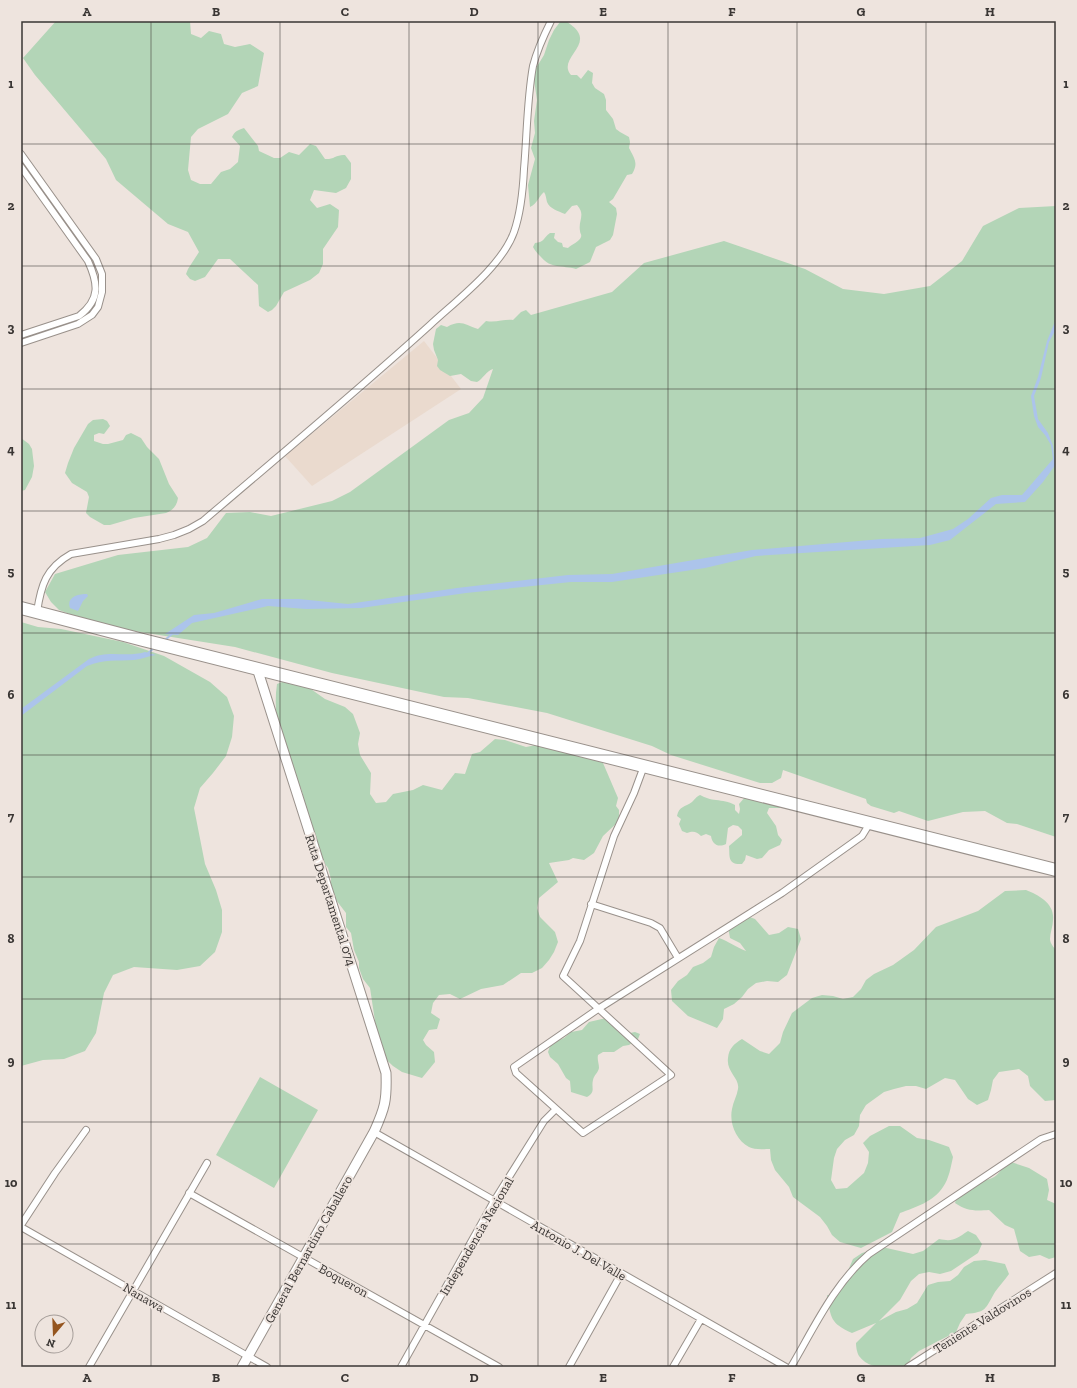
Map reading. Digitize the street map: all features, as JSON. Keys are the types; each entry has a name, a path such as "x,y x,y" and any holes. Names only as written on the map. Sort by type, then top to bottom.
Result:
{"highway":[{"path":"21,608 189,652 1056,870"}],"street":[{"path":"37,612 43,584 51,569 59,560 71,554 159,539 174,535 190,529 203,521 402,350 480,279 494,264 514,234 519,214 522,196 529,98 534,65 538,50 551,21"},
{"path":"21,154 96,260 102,274 102,292 98,306 92,315 78,324 21,342"},
{"path":"21,167 88,261 94,275 96,285 92,302 87,310 79,316 21,335"},
{"name":"Ruta Departamental 074","path":"256,668 386,1074 387,1091 385,1105 374,1132"},
{"path":"644,766 634,794 614,836 580,941 563,976 598,1009 671,1075 583,1133 516,1073 514,1067 598,1009 782,892 862,836 870,823"},
{"path":"591,904 652,923 660,928 678,958"},
{"name":"Independencia Nacional","path":"401,1367 494,1202 544,1121 556,1109"},
{"path":"21,1226 86,1130"},
{"name":"Antonio J. Del Valle","path":"374,1132 494,1202 786,1367"},
{"name":"General Bernardino Caballero","path":"242,1367 374,1132"},
{"path":"791,1367 827,1304 856,1266 869,1254 1041,1140 1056,1134"},
{"path":"89,1367 132,1290 207,1163"},
{"name":"Boqueron","path":"189,1193 499,1367"},
{"name":"Nanawa","path":"21,1226 267,1367"},
{"name":"Teniente Valdovinos","path":"908,1367 1056,1273"},
{"path":"569,1367 622,1274"},
{"path":"673,1367 701,1319"}],"shaded area":[{"path":"424,341 461,389 312,486 285,456"}],"green space":[{"path":"56,21 190,21 191,34 201,38 209,31 221,34 224,44 235,47 250,44 264,53 258,86 242,93 228,114 198,129 191,137 188,170 191,180 200,184 211,184 221,172 230,169 238,162 240,146 232,137 234,133 244,128 258,146 259,151 274,158 280,158 289,152 299,155 310,144 316,146 325,159 345,155 351,163 351,179 346,188 336,193 314,190 310,200 317,208 330,204 339,210 338,227 323,249 323,264 319,273 310,280 284,292 276,306 268,312 259,306 258,285 230,259 218,259 205,277 195,281 190,279 186,274 199,252 188,232 168,224 116,180 106,159 35,75 23,58"},
{"path":"566,21 576,29 580,38 577,49 568,64 568,70 571,75 577,75 581,79 588,70 593,73 592,83 595,88 604,94 606,100 606,110 613,119 616,129 629,137 629,148 635,164 632,174 627,175 613,199 609,202 616,208 617,214 613,235 610,240 596,247 590,262 576,269 553,265 545,261 533,247 535,243 542,241 550,233 555,233 554,238 558,242 562,243 563,247 568,248 577,241 581,236 580,209 577,205 572,206 565,214 557,211 548,204 544,192 535,204 530,207 528,185 535,159 531,148 535,133 534,121 537,100 533,73 544,55 554,30 560,22"},
{"path":"1056,206 1056,837 1017,824 1007,823 985,811 963,812 928,821 899,811 894,813 871,806 867,803 866,799 783,770 781,778 772,783 760,783 671,755 652,746 547,713 468,698 444,697 332,673 235,647 102,626 59,610 51,602 45,592 55,574 118,555 188,547 207,538 226,513 250,512 271,516 332,501 350,492 449,420 469,413 483,398 493,369 488,371 477,382 471,381 461,374 450,376 440,370 437,366 438,360 433,344 436,329 441,325 447,327 460,323 478,329 486,321 493,322 513,320 521,312 526,310 531,315 612,292 644,263 724,241 805,269 843,289 884,294 930,286 962,261 983,226 1019,208"},
{"path":"103,419 107,421 110,426 104,434 99,433 94,435 94,441 108,444 123,440 126,435 131,433 141,438 147,447 159,459 169,484 178,498 176,505 171,511 134,518 110,525 104,525 86,513 89,497 87,492 72,483 65,473 74,448 88,424 93,420"},
{"path":"21,438 29,444 32,449 34,466 32,477 25,490 21,491"},
{"path":"21,622 38,627 61,629 123,642 164,656 210,682 227,697 234,716 232,737 226,756 200,788 194,808 205,864 216,890 222,910 222,932 215,952 200,966 177,970 134,967 113,975 104,993 96,1033 85,1051 64,1059 43,1060 21,1066"},
{"path":"287,680 308,687 325,699 345,707 353,714 360,733 358,744 360,755 371,773 370,794 376,803 386,802 393,794 413,790 423,785 442,790 455,773 465,774 472,754 480,752 495,739 505,740 526,747 536,745 574,747 603,763 618,798 616,806 619,810 619,821 603,836 594,853 584,860 573,858 549,863 558,882 539,898 537,908 540,917 555,932 558,942 549,960 542,968 532,973 521,973 503,985 481,989 460,999 450,994 439,995 433,1003 431,1013 440,1019 437,1029 429,1030 423,1040 434,1052 435,1062 422,1078 402,1072 377,1051 374,1041 375,1021 370,988 363,979 359,968 359,962 354,950 351,933 346,927 346,913 330,890 331,879 328,868 320,854 303,803 302,792 284,752 276,713 276,694 277,684"},
{"path":"700,795 710,799 726,801 735,805 735,810 739,814 739,804 746,796 781,803 780,808 769,808 767,813 776,826 778,835 782,840 780,845 769,850 762,858 757,859 746,855 742,864 737,864 730,859 729,846 742,835 742,830 738,826 733,825 728,828 726,844 720,846 714,843 711,836 706,834 701,836 698,833 687,833 682,831 679,824 681,819 677,816 679,810"},
{"path":"1026,890 1041,897 1049,905 1053,914 1050,939 1051,944 1056,950 1056,1100 1045,1101 1030,1086 1028,1076 1019,1069 999,1072 993,1080 988,1100 977,1105 968,1099 955,1080 945,1078 926,1089 916,1086 906,1086 884,1092 866,1105 860,1115 859,1126 854,1135 845,1140 837,1149 834,1158 831,1180 836,1189 847,1188 864,1173 868,1163 869,1152 863,1143 870,1136 889,1126 900,1126 917,1138 929,1140 949,1147 953,1157 950,1172 945,1184 934,1197 912,1209 900,1213 892,1232 861,1248 840,1242 832,1235 820,1217 793,1197 789,1187 775,1170 771,1160 770,1149 751,1148 740,1140 734,1131 731,1114 738,1085 728,1063 731,1049 742,1039 760,1051 769,1054 780,1043 783,1032 792,1013 812,998 822,995 843,999 853,997 861,989 866,980 874,974 893,965 914,950 936,927 978,911 1005,891"},
{"path":"744,915 755,919 769,935 779,933 788,927 798,929 801,939 787,975 778,982 767,981 756,983 748,989 734,1004 724,1009 723,1019 717,1028 688,1016 672,1001 671,990 693,967 703,963 711,957 719,938 746,951 740,943 730,938 728,927 734,919"},
{"path":"606,1018 625,1034 635,1032 640,1034 638,1039 614,1052 603,1052 598,1055 599,1068 594,1078 592,1092 590,1095 587,1097 571,1092 570,1081 566,1078 558,1064 550,1057 548,1052 550,1046 571,1032 582,1030 589,1022"},
{"path":"260,1077 318,1110 274,1188 216,1155"},
{"path":"1008,1161 1029,1168 1047,1179 1049,1190 1047,1200 1056,1204 1056,1257 1049,1259 1040,1255 1029,1257 1020,1251 1014,1229 1005,1225 989,1210 971,1210 963,1208 955,1203 959,1192 964,1186 971,1182 987,1180 994,1177 1000,1172"},
{"path":"968,1231 976,1235 982,1244 978,1253 951,1271 940,1274 929,1272 919,1274 911,1281 900,1300 879,1321 917,1303 928,1285 950,1281 958,1275 964,1267 974,1261 985,1260 1005,1264 1009,1274 995,1292 985,1309 966,1314 956,1332 919,1351 911,1358 907,1367 881,1367 864,1361 858,1355 856,1343 876,1323 852,1333 839,1326 835,1323 831,1314 827,1295 831,1296 844,1280 853,1259 862,1253 882,1247 913,1254 923,1251 939,1239 954,1239"}],"water":[{"path":"1056,319 1056,329 1049,342 1041,378 1034,396 1038,419 1048,433 1053,446 1054,457 1056,455 1056,464 1043,482 1025,502 996,504 950,540 930,545 756,556 705,568 612,582 571,582 466,593 361,608 306,609 268,606 192,623 178,635 165,634 194,615 214,613 262,599 299,599 348,604 457,588 568,575 612,574 752,550 882,539 920,538 953,529 968,519 991,498 1002,495 1022,495 1053,459 1051,445 1038,427 1034,416 1031,396 1038,377 1047,341"},
{"path":"87,594 88,596 83,601 78,611 70,608 69,604 71,599"},
{"path":"145,652 156,655 134,660 105,661 87,666 21,716 21,709 89,659 96,656 110,654 138,654"}],"waterway":[{"path":"164,641 173,633"},
{"path":"147,654 154,648"}]}
